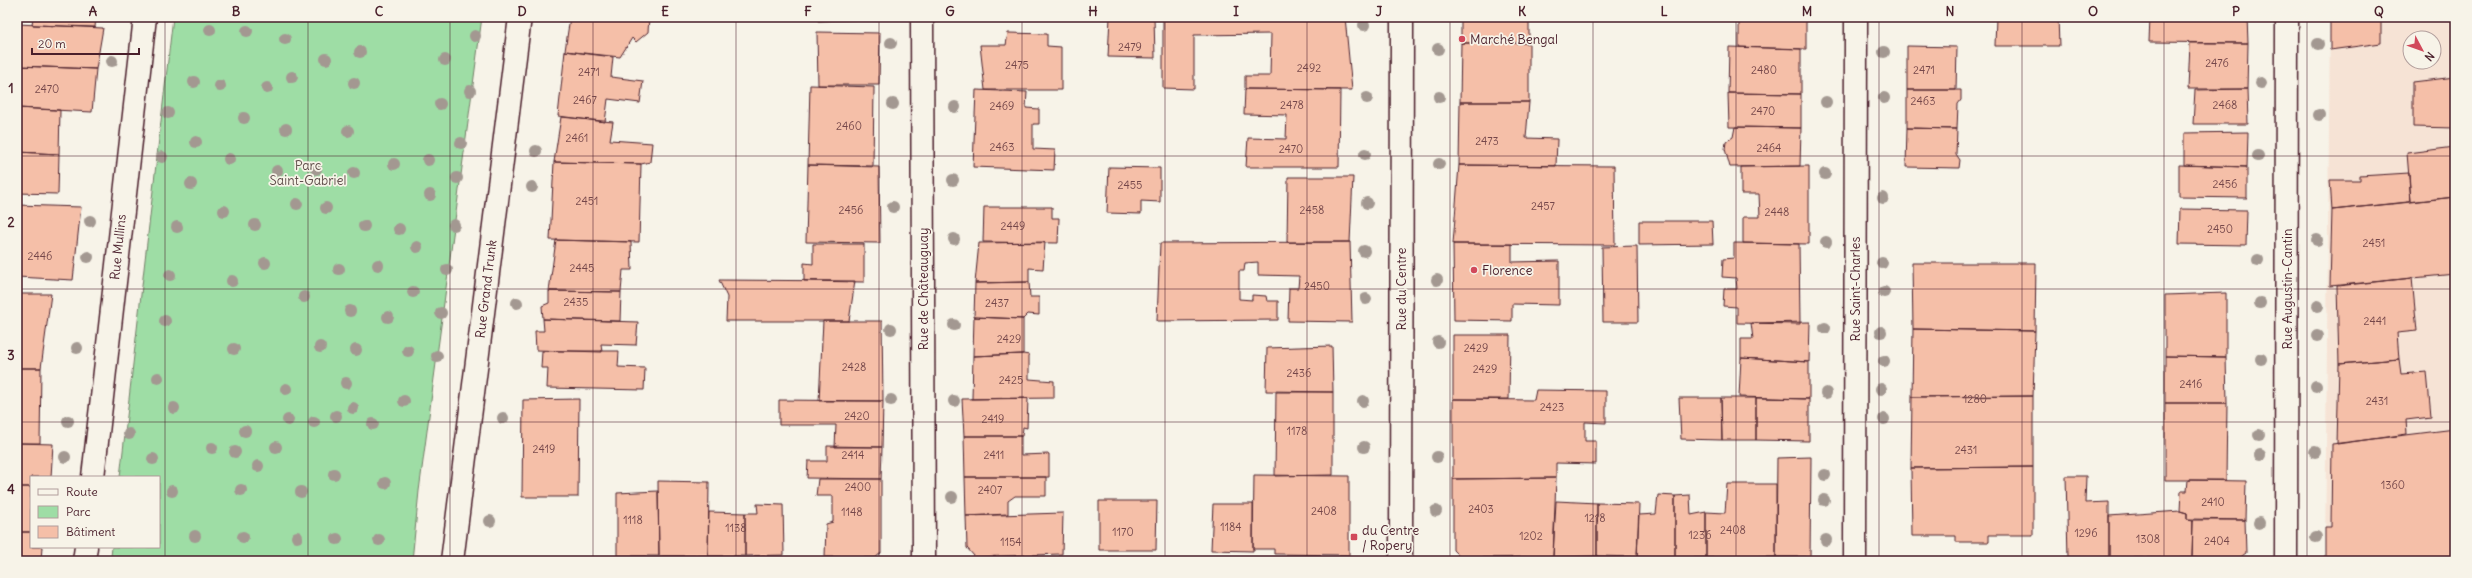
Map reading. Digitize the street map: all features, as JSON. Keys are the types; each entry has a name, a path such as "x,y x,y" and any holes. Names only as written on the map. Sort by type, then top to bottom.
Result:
{"street":[{"name":"Rue Mullins","path":"93,476 145,17"},
{"name":"Rue Grand Trunk","path":"452,561 520,17"},
{"name":"Rue de Châteauguay","path":"922,17 924,561"},
{"name":"Rue du Centre","path":"1400,561 1402,17"},
{"name":"Rue Saint-Charles","path":"1855,561 1856,17"},
{"name":"Rue Augustin-Cantin","path":"2286,561 2287,17"},
{"path":"84,561 86,548"}],"shaded area":[{"path":"2330,17 2455,17 2455,561 2325,561"}],"green space":[{"name":"Parc Saint-Gabriel","path":"173,17 482,17 419,491 412,561 120,561 121,557 111,557 112,548 160,548 160,476 120,476"}],"building":[{"path":"33,17 96,17 95,27 32,25"},
{"path":"570,17 649,17 648,32 636,42 632,38 620,57 565,51"},
{"path":"818,17 872,17 872,19 818,21"},
{"path":"1110,17 1154,17 1155,58 1108,57"},
{"path":"1163,17 1345,17 1352,90 1245,89 1245,76 1270,76 1271,34 1194,35 1194,89 1163,88"},
{"path":"1461,17 1529,17 1529,43 1461,43"},
{"path":"1739,17 1806,17 1806,49 1739,47"},
{"path":"1996,17 2058,17 2059,46 1995,46"},
{"path":"2150,17 2247,17 2248,43 2149,42"},
{"path":"2330,17 2381,17 2381,43 2330,50"},
{"path":"17,24 103,28 96,69 17,66"},
{"path":"817,32 880,33 879,85 818,85"},
{"path":"1008,33 1047,34 1047,46 1061,47 1061,90 985,90 980,45 1006,45"},
{"path":"1461,43 1529,43 1529,102 1460,102"},
{"path":"2190,43 2248,43 2247,89 2188,89"},
{"path":"1907,46 1957,47 1956,90 1907,90"},
{"path":"1729,47 1801,49 1801,94 1728,93"},
{"path":"565,51 613,57 611,77 643,81 640,103 608,99 605,122 558,116"},
{"path":"19,66 96,69 92,112 17,108"},
{"path":"2455,77 2455,128 2413,127 2413,82"},
{"path":"810,85 874,87 873,166 808,165"},
{"path":"1245,89 1340,90 1339,167 1246,167 1248,138 1286,139 1287,115 1244,114"},
{"path":"2247,89 2248,124 2193,124 2195,90"},
{"path":"976,90 1027,92 1026,108 1039,109 1039,124 1033,124 1033,149 1055,150 1054,170 973,167"},
{"path":"1907,90 1961,90 1961,100 1958,104 1957,129 1907,128"},
{"path":"1728,93 1801,94 1801,128 1729,127"},
{"path":"1460,102 1529,102 1526,138 1557,139 1556,166 1459,165"},
{"path":"17,108 60,110 59,154 17,152"},
{"path":"561,117 613,122 610,140 652,143 650,162 641,164 554,162"},
{"path":"1735,127 1801,128 1800,166 1730,167 1725,149 1726,142 1733,137"},
{"path":"1907,128 1957,129 1956,154 1960,160 1959,168 1906,167"},
{"path":"2248,132 2247,167 2184,165 2184,133"},
{"path":"2455,147 2455,197 2411,202 2407,153"},
{"path":"17,152 59,154 58,194 17,193"},
{"path":"554,162 641,164 639,242 550,240"},
{"path":"808,165 879,167 880,243 806,242"},
{"path":"1459,165 1614,166 1615,245 1453,244"},
{"path":"2179,165 2247,167 2247,198 2179,197"},
{"path":"1809,166 1809,244 1743,243 1743,217 1760,217 1759,194 1741,194 1741,167"},
{"path":"1109,167 1160,168 1160,202 1141,201 1141,214 1107,213"},
{"path":"2409,173 2411,202 2332,210 2330,180 2360,180 2360,176"},
{"path":"1288,177 1353,177 1350,242 1287,242"},
{"path":"2455,197 2455,274 2330,286 2332,210"},
{"path":"17,205 81,207 73,280 17,277"},
{"path":"984,207 1052,207 1052,218 1059,218 1058,243 983,242"},
{"path":"2180,209 2247,210 2246,245 2179,244"},
{"path":"1639,221 1712,221 1713,244 1639,245"},
{"path":"556,240 631,242 632,270 623,270 621,292 549,291"},
{"path":"1045,242 1043,269 1029,268 1029,282 975,283 979,243"},
{"path":"1350,242 1352,322 1288,321 1289,288 1298,288 1299,276 1258,275 1258,262 1245,263 1244,271 1239,271 1239,299 1252,300 1252,295 1266,296 1267,301 1278,301 1278,320 1157,321 1160,243"},
{"path":"1734,243 1799,244 1800,324 1737,323 1737,307 1723,306 1724,289 1737,289 1736,278 1722,277 1723,259 1734,258"},
{"path":"813,244 864,244 864,282 804,281 804,263 813,264"},
{"path":"1453,244 1512,244 1512,262 1559,261 1559,305 1512,304 1512,321 1454,320"},
{"path":"1637,246 1638,322 1603,322 1602,247"},
{"path":"1912,263 2036,263 2035,331 1913,329"},
{"path":"2412,278 2417,331 2397,333 2399,359 2339,364 2337,286"},
{"path":"719,280 855,281 849,321 726,321 727,297"},
{"path":"1029,282 1030,297 1039,297 1039,315 1028,314 1023,319 974,317 975,283"},
{"path":"549,291 621,292 620,321 543,319 542,306 549,303"},
{"path":"2226,293 2226,357 2165,356 2165,295"},
{"path":"17,294 51,294 41,368 17,368"},
{"path":"974,317 1023,319 1023,354 973,356"},
{"path":"543,319 638,322 636,345 601,344 602,352 536,350 535,331 544,331"},
{"path":"823,321 882,321 883,401 819,401"},
{"path":"1810,322 1809,362 1741,358 1741,339 1753,339 1751,323"},
{"path":"1913,329 2035,331 2033,396 1912,397"},
{"path":"1453,335 1510,335 1509,399 1453,399"},
{"path":"1332,346 1333,392 1266,391 1267,348"},
{"path":"542,351 619,351 618,367 645,368 644,390 547,388 548,368 541,368"},
{"path":"1029,355 1029,379 1054,381 1054,398 972,399 973,356"},
{"path":"2165,356 2226,357 2227,403 2165,403"},
{"path":"1741,358 1809,362 1809,399 1739,397"},
{"path":"2399,359 2401,374 2427,372 2431,417 2406,420 2407,434 2337,444 2339,364"},
{"path":"17,368 41,368 40,443 17,443"},
{"path":"1536,390 1606,391 1606,423 1585,422 1585,441 1596,441 1596,464 1556,463 1556,478 1453,479 1453,399 1534,400"},
{"path":"1276,392 1333,392 1333,475 1275,476"},
{"path":"2033,396 2033,467 1911,468 1912,397"},
{"path":"1028,398 1027,428 1023,427 1022,436 964,436 962,399"},
{"path":"1679,398 1721,398 1722,440 1681,439"},
{"path":"1721,398 1756,398 1756,440 1722,440"},
{"path":"1756,398 1809,399 1809,441 1756,440"},
{"path":"579,399 578,497 522,497 523,400"},
{"path":"779,400 883,401 882,447 835,447 836,425 779,425"},
{"path":"2165,403 2227,403 2226,480 2165,480"},
{"path":"2455,429 2455,559 2325,561 2325,527 2331,527 2332,444"},
{"path":"964,436 1021,436 1021,455 1049,454 1049,477 965,477"},
{"path":"17,443 53,444 51,476 30,476 30,487 17,487"},
{"path":"827,446 882,447 881,479 807,478 808,461 827,461"},
{"path":"1811,457 1810,557 1776,557 1777,458"},
{"path":"2033,467 2033,535 1989,535 1989,542 1956,542 1956,536 1912,536 1911,468"},
{"path":"1254,475 1349,476 1349,555 1274,554 1274,549 1253,549"},
{"path":"2066,476 2086,476 2085,503 2109,502 2109,558 2068,557"},
{"path":"965,477 1046,477 1046,496 1015,496 1008,501 1008,514 966,516"},
{"path":"1556,478 1553,557 1461,558 1453,550 1453,479"},
{"path":"818,479 881,479 881,553 875,558 825,557 826,524 833,522 833,496 816,496"},
{"path":"2188,480 2246,481 2245,520 2187,519 2187,513 2180,511 2181,491 2187,491"},
{"path":"658,481 709,482 708,556 659,556"},
{"path":"1727,484 1776,484 1776,557 1706,558 1706,512 1725,513"},
{"path":"17,487 30,487 30,532 17,532"},
{"path":"658,491 659,556 617,556 617,493"},
{"path":"1658,495 1675,496 1675,558 1637,557 1639,515 1656,514"},
{"path":"1690,495 1691,515 1706,512 1706,558 1675,558 1675,496"},
{"path":"1099,501 1157,501 1156,550 1099,550"},
{"path":"1556,501 1597,503 1597,556 1553,557"},
{"path":"1597,503 1639,504 1637,557 1597,556"},
{"path":"757,504 783,505 784,555 745,556 745,513 758,513"},
{"path":"1213,504 1253,504 1253,551 1211,550"},
{"path":"2180,511 2187,513 2187,519 2193,520 2192,558 2109,558 2109,516"},
{"path":"709,512 745,513 745,556 708,556"},
{"path":"1063,513 1062,554 975,557 967,548 966,516"},
{"path":"2193,520 2245,520 2246,553 2238,559 2192,558"},
{"path":"17,532 30,532 30,548 42,548 41,561 17,561"}],"place":[{"name":"Marché Bengal","path":"1462,39"},
{"name":"Florence","path":"1474,270"},
{"name":"du Centre / Ropery","path":"1354,537"}]}
